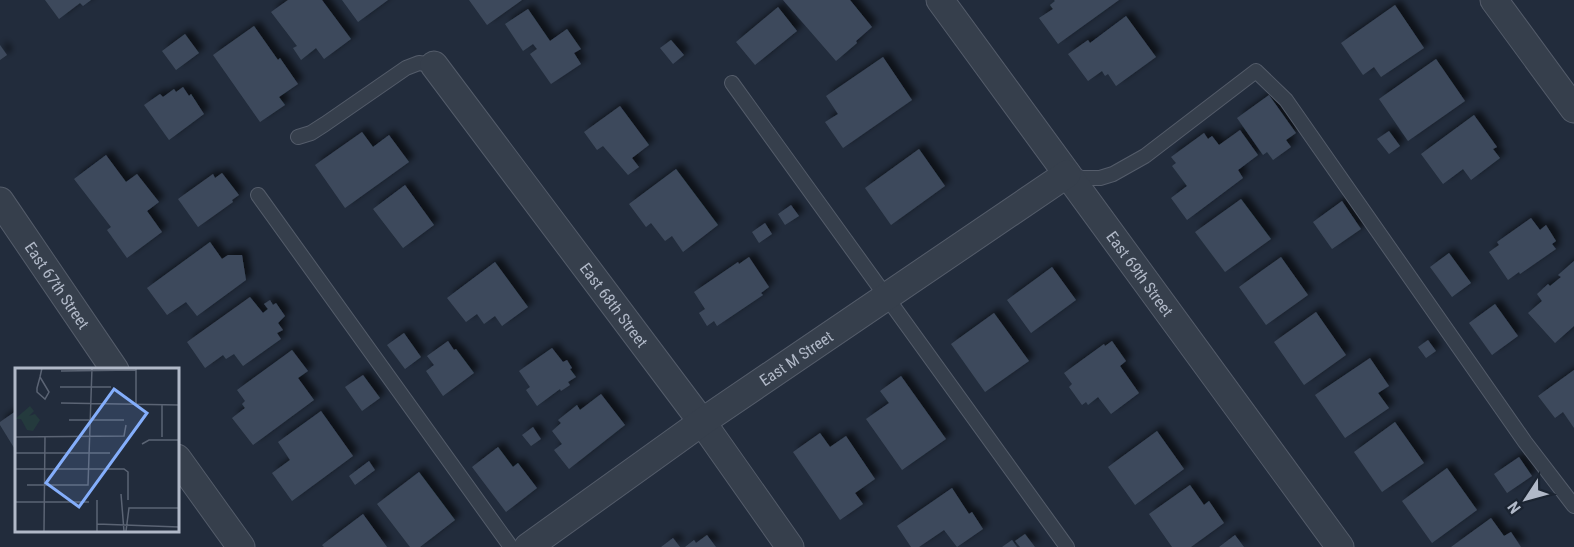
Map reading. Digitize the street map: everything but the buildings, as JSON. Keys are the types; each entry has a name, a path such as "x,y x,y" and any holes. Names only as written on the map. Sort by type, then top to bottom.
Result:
{"street":[{"name":"East 69th Street","path":"940,0 1340,547"},
{"path":"1494,0 1574,109"},
{"name":"East 68th Street","path":"434,65 702,422 790,547"},
{"name":"East M Street","path":"528,547 702,422 1067,174"},
{"name":"East 67th Street","path":"0,201 114,368"},
{"path":"178,459 241,547"}],"lane":[{"path":"298,137 311,133 406,68 419,63 434,65"},
{"path":"1067,174 1100,178 1113,174 1145,156 1256,71 1286,100 1525,442 1574,506"},
{"path":"732,83 1067,547"},
{"path":"258,195 511,547"}]}
